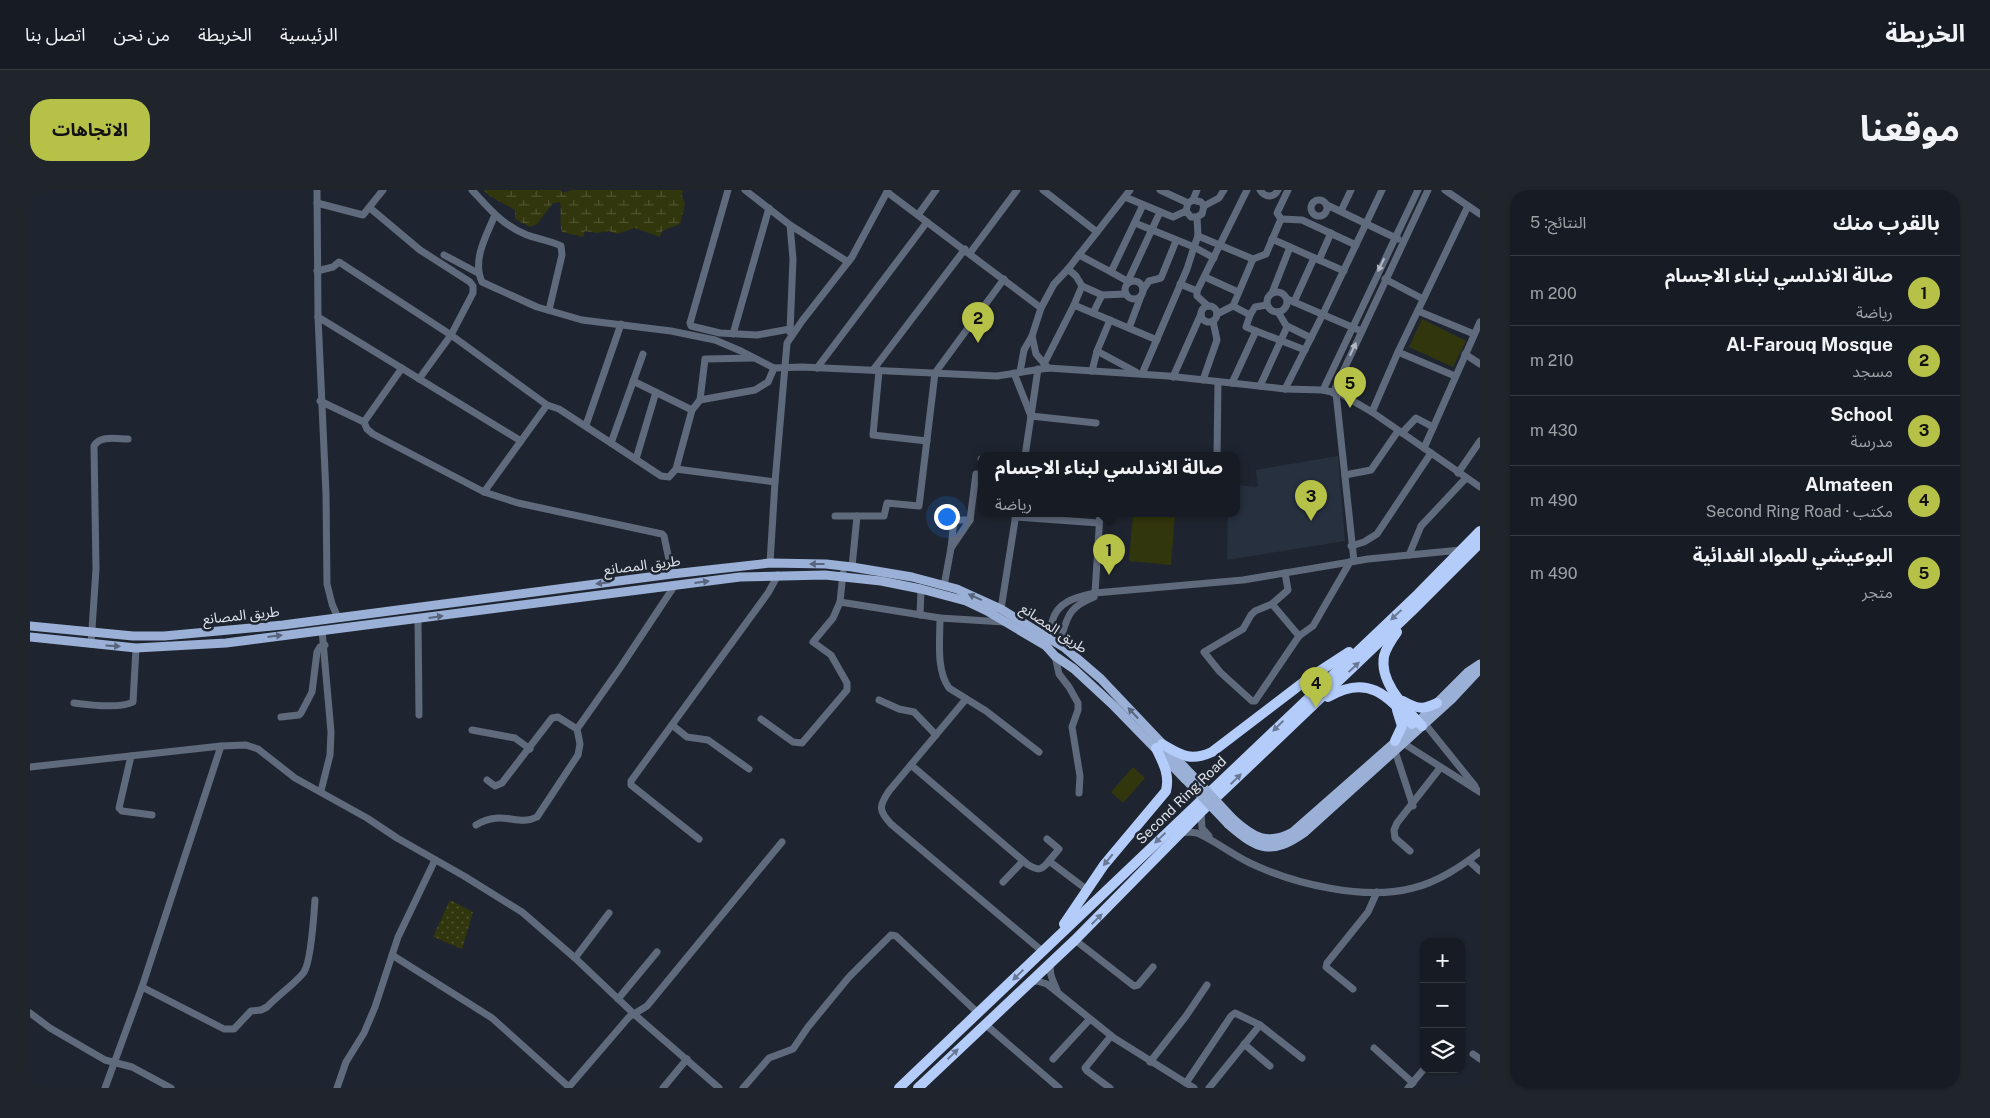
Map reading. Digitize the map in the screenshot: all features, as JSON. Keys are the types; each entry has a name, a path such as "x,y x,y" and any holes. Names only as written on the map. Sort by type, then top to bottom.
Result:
{"highway":[{"name":"Second Ring Road","path":"899,1088 1374,635 1462,550 1480,530"},
{"name":"Second Ring Road","path":"922,1087 985,1024 1075,940 1201,812 1412,611 1480,543"},
{"path":"1398,745 1402,726 1397,702 1386,679 1384,656 1389,644 1412,611"},
{"path":"1159,746 1194,758 1212,752 1309,678 1374,635"},
{"path":"1314,704 1344,688 1353,686 1371,688 1397,702 1417,708 1422,709 1437,703"},
{"path":"1397,702 1419,725"},
{"path":"1053,941 1104,864 1166,791 1168,781 1167,770 1159,746"}],"main road":[{"name":"طريق المصانع","path":"30,626 134,636 224,632 672,574 770,564 848,566 893,573 944,586 974,596 1001,609 1048,642 1055,656 1074,669 1159,746"},
{"name":"طريق المصانع","path":"30,637 136,648 226,643 675,585 778,575 825,574 882,581 921,589 966,602 1072,654 1101,680 1230,822 1257,837 1270,840 1283,838 1305,823 1419,725"},
{"path":"1419,725 1437,703 1480,664"},
{"path":"1419,725 1480,669"}],"street":[{"path":"317,190 320,400 326,494 327,584 338,618"},
{"path":"317,202 363,215 383,190"},
{"path":"472,190 508,226 528,235 559,244 562,248 549,310"},
{"path":"728,190 690,323 693,327 733,334 757,335 790,329"},
{"path":"745,190 790,225 848,262"},
{"path":"918,215 936,190"},
{"path":"927,441 873,435 876,370 967,251 1017,190"},
{"path":"1044,190 1096,232"},
{"path":"1031,416 1017,373 1041,308 1054,284 1130,190"},
{"path":"1125,197 1175,217 1186,211 1198,190"},
{"path":"1204,206 1220,198 1224,190"},
{"path":"1217,314 1216,309 1208,306 1197,296 1197,291 1247,190"},
{"path":"1260,190 1264,195 1269,196 1282,191"},
{"path":"1322,190 1318,199 1311,205 1311,210 1314,215 1324,215 1327,205"},
{"path":"1341,211 1351,190"},
{"path":"1285,389 1324,314 1382,190"},
{"path":"1323,390 1418,190"},
{"path":"1285,573 1288,590 1272,604 1255,611 1243,628 1204,652 1220,672 1248,699 1254,701 1299,636 1312,626 1352,562 1345,475 1334,393 1385,279 1428,190"},
{"path":"1445,190 1480,214"},
{"path":"770,564 775,482 786,367 785,352 790,338 848,262 888,191 1041,308"},
{"path":"1166,191 1190,201 1201,202 1204,206"},
{"path":"1281,220 1276,213 1282,191"},
{"path":"1318,199 1403,241"},
{"path":"1111,272 1143,205"},
{"path":"1186,211 1192,217 1197,217 1203,212 1204,206"},
{"path":"1372,412 1398,352 1468,206"},
{"path":"370,208 420,250 470,282 473,286 473,293 451,334 419,379"},
{"path":"733,334 769,208"},
{"path":"1126,294 1128,282 1160,212"},
{"path":"478,273 482,246 495,215"},
{"path":"1141,374 1157,340 1198,236 1197,217"},
{"path":"1281,220 1302,220 1356,245"},
{"path":"1203,380 1217,340 1213,321 1217,314 1232,306 1253,260 1266,254 1281,220"},
{"path":"817,368 927,222"},
{"path":"1135,223 1194,247 1214,258"},
{"path":"790,225 793,258 790,338"},
{"path":"1294,302 1331,233"},
{"path":"1198,236 1253,260"},
{"path":"1272,239 1344,271"},
{"path":"1129,328 1142,293 1149,281 1161,278 1176,241"},
{"path":"1287,299 1286,306 1278,312 1271,311 1267,305 1267,298 1272,293 1290,247"},
{"path":"444,255 478,273 484,283 549,310 582,320 621,324 715,340 774,368 876,370 997,376 1046,366 1285,389 1323,390 1341,394 1372,412 1480,487"},
{"path":"1079,255 1128,282 1138,282 1142,293"},
{"path":"317,271 333,267 339,262 451,334 547,405 560,409 586,425 661,476 670,477 676,470 692,410 700,400 705,359 754,358"},
{"path":"1068,269 1076,276 1082,286 1102,295 1126,294 1133,299 1142,293"},
{"path":"1205,277 1238,292"},
{"path":"835,516 884,516 887,503 919,506 935,373 1004,279"},
{"path":"1385,279 1424,300"},
{"path":"1180,284 1197,291"},
{"path":"1046,366 1082,286"},
{"path":"1272,293 1279,292 1287,299 1361,332"},
{"path":"1093,313 1102,295"},
{"path":"1074,305 1157,340"},
{"path":"1267,305 1257,306 1245,326 1305,350"},
{"path":"1173,377 1203,309 1208,306"},
{"path":"1232,306 1250,315"},
{"path":"1418,310 1474,334"},
{"path":"1278,312 1287,326 1311,338"},
{"path":"1201,314 1205,321 1213,321"},
{"path":"318,317 521,441"},
{"path":"1092,371 1097,351 1110,320"},
{"path":"1424,448 1480,322"},
{"path":"586,425 621,324"},
{"path":"1260,386 1287,326"},
{"path":"1232,383 1256,331"},
{"path":"1032,336 1036,354 1046,366"},
{"path":"1097,351 1141,374"},
{"path":"1398,352 1455,376"},
{"path":"611,443 643,354"},
{"path":"1465,354 1480,364"},
{"path":"364,422 402,368"},
{"path":"700,400 755,390 768,382 774,368"},
{"path":"1026,452 1038,369"},
{"path":"633,381 692,410"},
{"path":"1217,452 1218,382"},
{"path":"636,459 656,392"},
{"path":"320,400 364,422 367,429 373,434 484,492 518,503 660,533 664,536 672,574"},
{"path":"484,492 547,405"},
{"path":"1031,416 1096,422"},
{"path":"1345,475 1371,470 1400,432 1416,418 1433,427"},
{"path":"91,644 96,569 94,446 101,439 128,439"},
{"path":"1458,473 1480,441"},
{"path":"1351,546 1364,542 1377,534 1431,453"},
{"path":"676,470 775,482"},
{"path":"951,548 970,520 976,474"},
{"path":"1409,555 1421,526 1466,478"},
{"path":"761,719 793,742 802,743 847,690 847,683 831,656 813,642 833,618 840,602 843,577 848,566 856,516"},
{"path":"1001,609 1016,517"},
{"path":"1037,517 1099,523"},
{"path":"1095,593 1100,517"},
{"path":"944,586 954,519 970,520"},
{"path":"1048,642 1052,619 1058,609 1076,597 1095,593 1243,580 1352,562 1462,550"},
{"path":"699,838 631,786 630,783 768,593 778,575"},
{"path":"476,825 495,817 527,821 537,817 578,755 580,744 577,729 675,585"},
{"path":"920,615 921,589"},
{"path":"1072,654 1062,635 1070,612 1082,602 1104,593"},
{"path":"840,602 940,618 1006,622"},
{"path":"1272,604 1299,636"},
{"path":"940,618 942,671 945,683 949,688 986,711 1039,752"},
{"path":"418,619 419,715"},
{"path":"320,792 330,755 331,732 325,645 322,630"},
{"path":"281,717 299,716 301,713 312,692 315,681 317,652 320,647 325,645"},
{"path":"74,702 112,705 130,704 133,702 136,648"},
{"path":"1055,656 1059,674 1078,703 1078,710 1072,727 1080,776 1079,793"},
{"path":"966,699 882,801 882,811 885,817 1042,951"},
{"path":"879,700 899,709 914,712 936,735"},
{"path":"487,780 495,786 499,786 530,749 552,718 556,716 577,729"},
{"path":"672,725 687,737 708,740 749,769"},
{"path":"1419,725 1479,791"},
{"path":"472,730 515,738 530,749"},
{"path":"30,767 221,746 246,745 258,749 288,774 368,818 522,912 719,1088"},
{"path":"1398,745 1479,791"},
{"path":"1398,745 1413,806"},
{"path":"105,1088 142,987 221,746"},
{"path":"131,756 118,808 122,811 152,815"},
{"path":"911,766 1023,860 1038,870 1042,870 1059,849 1047,839"},
{"path":"1410,851 1395,838 1394,830 1397,823 1413,806 1440,768"},
{"path":"1201,812 1202,828 1217,843"},
{"path":"1180,833 1197,833 1250,863 1283,875 1325,886 1377,892 1413,888 1432,882 1480,852"},
{"path":"392,955 492,1018 569,1087 634,1014 647,1006 782,842"},
{"path":"337,1088 346,1062 364,1033 398,937 435,860"},
{"path":"1003,882 1023,860"},
{"path":"1049,861 1086,889"},
{"path":"1468,861 1480,871"},
{"path":"1353,989 1326,967 1327,963 1368,912 1377,892"},
{"path":"142,987 224,1029 234,1028 251,1011 267,1007 303,974 307,965 314,928 315,900"},
{"path":"575,958 609,913"},
{"path":"743,1088 769,1058 793,1049 808,1027 850,977 891,935 896,936 978,1013"},
{"path":"1075,940 1134,986 1138,985 1153,967"},
{"path":"618,999 657,952"},
{"path":"1051,962 1049,968 1051,978 1058,992"},
{"path":"1027,984 1042,982 1058,992 1111,1036 1194,1088"},
{"path":"1150,1062 1186,1016 1207,985"},
{"path":"1186,1083 1233,1014 1238,1013 1260,1025 1302,1058"},
{"path":"30,1014 105,1060 132,1067 170,1088"},
{"path":"1053,1059 1090,1019"},
{"path":"985,1024 1059,1088"},
{"path":"1209,1088 1260,1025"},
{"path":"1110,1088 1085,1068 1111,1036"},
{"path":"1244,1044 1270,1066"},
{"path":"1374,1048 1410,1086 1421,1073"},
{"path":"1473,1054 1480,1059"},
{"path":"662,1088 687,1059"}],"shaded area":[{"path":"1338,456 1345,541 1227,560 1228,517 1240,517 1240,485 1258,487 1256,470"}],"green space":[{"path":"483,190 561,190 562,193 572,190 683,190 682,196 685,204 680,224 662,231 660,237 635,228 617,234 609,231 597,233 585,231 583,237 562,232 560,202 553,203 537,224 530,227 515,219 515,210"},
{"path":"1422,319 1466,341 1453,367 1409,347"},
{"path":"1133,517 1175,517 1171,565 1129,561"},
{"path":"1133,767 1145,778 1123,803 1111,792"},
{"path":"450,900 473,912 462,949 433,937"}],"place":[{"name":"Al-Farouq Mosque","path":"978,343"},
{"name":"البوعيشي للمواد الغدائية","path":"1350,408"},
{"name":"School","path":"1311,521"},
{"name":"صالة الاندلسي لبناء الاجسام","path":"1109,575"},
{"name":"Almateen","path":"1316,708"}]}
